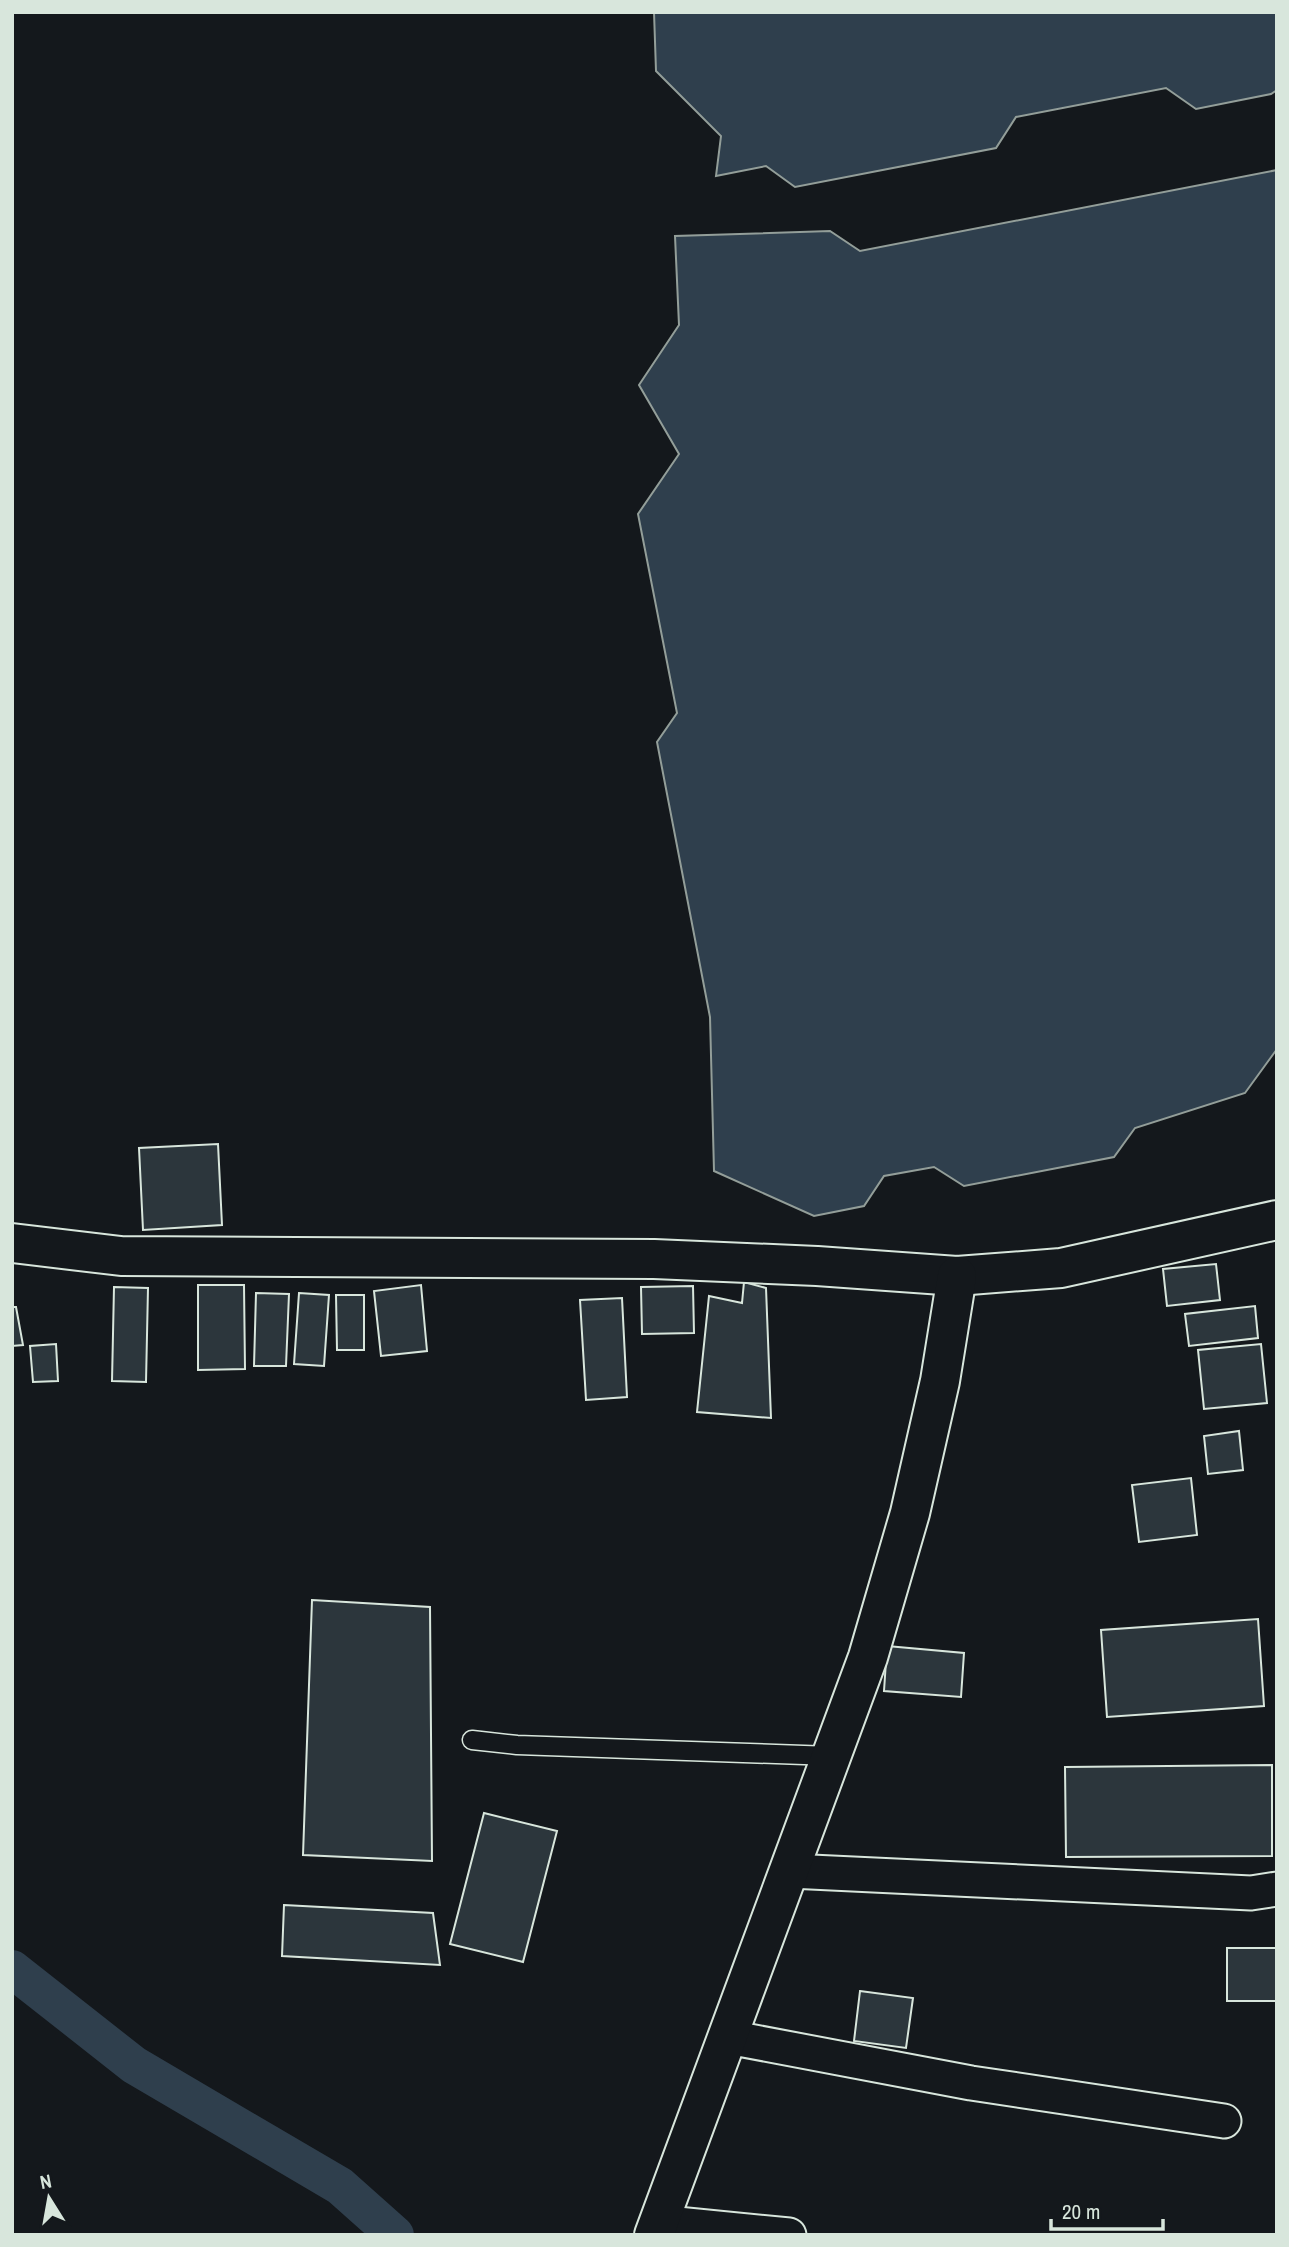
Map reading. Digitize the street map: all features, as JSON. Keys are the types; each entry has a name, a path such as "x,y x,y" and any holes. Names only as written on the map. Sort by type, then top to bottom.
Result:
{"main road":[{"path":"12,1243 121,1256 654,1259 817,1266 957,1276 1060,1268 1277,1220"},
{"path":"656,2229 868,1657 909,1513 940,1381 957,1276"}],"street":[{"path":"790,1871 1251,1893 1277,1889"},
{"path":"728,2037 971,2083 1224,2120"},
{"path":"656,2229 789,2235"}],"lane":[{"path":"472,1740 517,1745 832,1756"}],"water":[{"path":"654,12 1277,12 1277,90 1271,94 1196,109 1166,88 1016,117 996,148 795,187 766,166 716,176 721,136 656,71"},
{"path":"1277,170 1277,1049 1245,1093 1135,1128 1114,1157 964,1186 934,1167 884,1176 864,1206 814,1216 714,1171 710,1017 657,742 677,713 638,514 679,454 639,385 679,325 675,236 830,231 860,251"}],"building":[{"path":"218,1144 222,1225 143,1230 139,1148"},
{"path":"1216,1264 1220,1300 1167,1306 1163,1269"},
{"path":"744,1282 766,1288 771,1418 697,1412 709,1296 742,1303"},
{"path":"198,1285 244,1285 245,1369 198,1370"},
{"path":"421,1285 427,1351 381,1356 374,1291"},
{"path":"693,1286 694,1333 642,1334 641,1287"},
{"path":"114,1287 148,1288 146,1382 112,1381"},
{"path":"256,1293 289,1294 286,1366 254,1366"},
{"path":"299,1293 329,1295 324,1366 294,1364"},
{"path":"336,1295 364,1295 364,1350 337,1350"},
{"path":"622,1298 627,1397 586,1400 580,1300"},
{"path":"1255,1306 1258,1338 1189,1346 1185,1314"},
{"path":"12,1307 16,1307 23,1345 12,1346"},
{"path":"56,1344 58,1381 33,1382 30,1346"},
{"path":"1261,1344 1267,1403 1204,1409 1198,1350"},
{"path":"1239,1431 1243,1470 1208,1474 1204,1436"},
{"path":"1191,1478 1197,1535 1139,1542 1132,1485"},
{"path":"312,1600 430,1607 432,1861 303,1855"},
{"path":"1258,1619 1264,1706 1107,1717 1101,1630"},
{"path":"887,1646 964,1653 961,1697 884,1691"},
{"path":"1272,1765 1272,1856 1066,1857 1065,1767"},
{"path":"484,1813 557,1831 523,1962 450,1944"},
{"path":"284,1905 433,1913 440,1965 282,1956"},
{"path":"1227,1948 1277,1948 1277,2001 1227,2001"},
{"path":"860,1991 913,1998 906,2048 854,2041"}],"waterway":[{"path":"12,1969 134,2065 340,2186 395,2235"}]}
